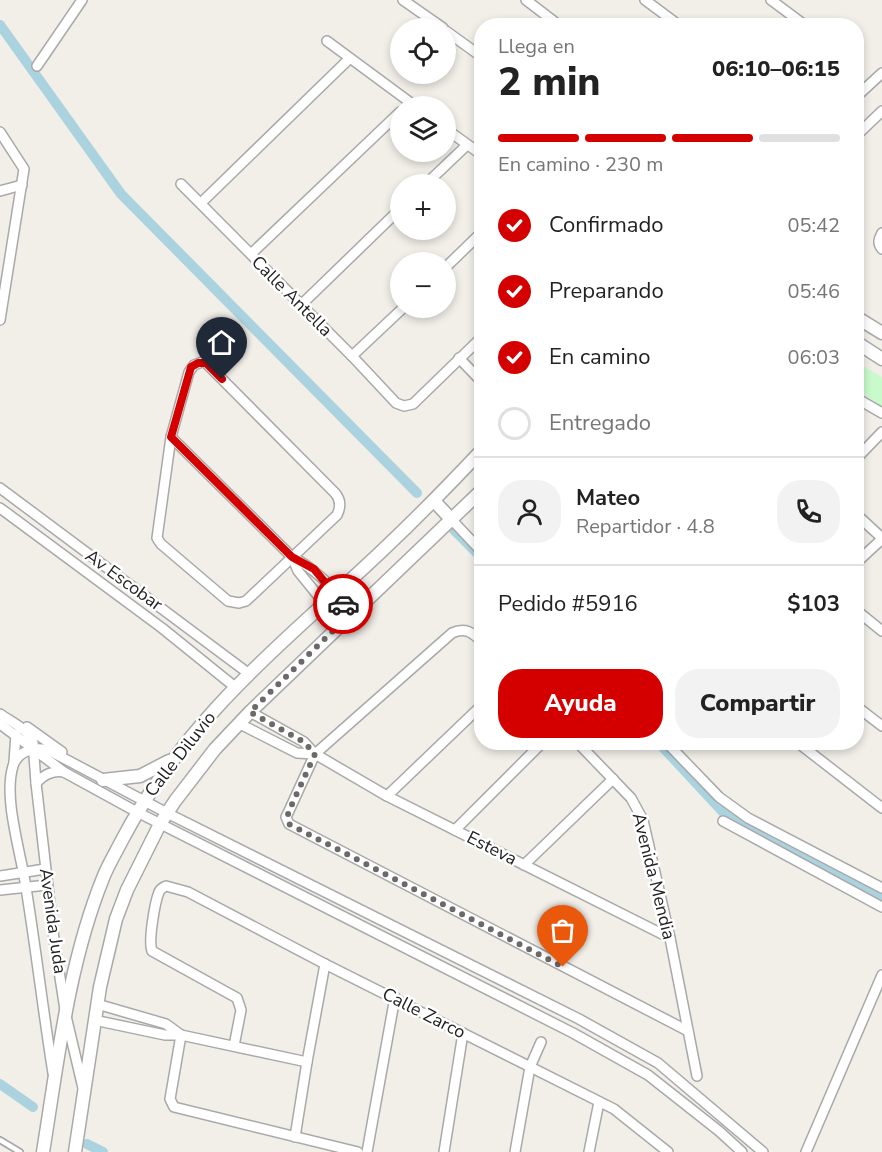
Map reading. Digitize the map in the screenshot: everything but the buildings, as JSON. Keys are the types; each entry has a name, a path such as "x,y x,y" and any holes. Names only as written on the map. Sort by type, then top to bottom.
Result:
{"street":[{"path":"37,66 82,0"},
{"path":"403,0 418,4 432,18"},
{"path":"526,0 550,18"},
{"path":"645,0 669,18"},
{"path":"771,0 795,18"},
{"path":"456,39 474,51"},
{"path":"327,41 398,96"},
{"path":"201,203 349,58"},
{"path":"864,91 880,78"},
{"path":"864,128 882,111"},
{"path":"251,254 390,122"},
{"path":"0,132 24,169 2,291 0,321"},
{"path":"456,137 474,150"},
{"path":"437,174 467,145"},
{"name":"Calle Antella","path":"181,184 396,403 404,406 412,404 459,358"},
{"path":"0,191 22,185"},
{"path":"302,305 390,219"},
{"path":"881,247 879,239 882,233"},
{"path":"456,257 474,240"},
{"path":"352,356 392,318"},
{"path":"864,321 882,333"},
{"path":"474,344 459,358 474,374"},
{"path":"864,347 882,359"},
{"path":"198,363 206,363 335,493 340,505 337,515 246,601 239,603 228,601 161,544 157,535 171,437 191,367 198,363"},
{"path":"864,403 882,413"},
{"path":"864,451 882,432"},
{"path":"171,437 292,557 314,569 344,606 343,621"},
{"name":"Calle Diluvio","path":"43,1152 54,1078 80,942 104,875 140,806 173,759 248,673 434,501 474,458"},
{"name":"Av Escobar","path":"0,488 248,673"},
{"name":"Calle Diluvio","path":"75,1152 94,1020 111,935 120,905 164,818 207,758 250,712 474,497"},
{"path":"434,501 474,543"},
{"path":"0,508 162,628 235,687"},
{"path":"864,521 882,538 864,555"},
{"path":"84,570 90,555"},
{"path":"292,557 298,571 324,603"},
{"path":"864,616 882,631"},
{"path":"474,634 461,630 452,633 315,754 286,817 289,824 688,1031"},
{"path":"0,709 140,806"},
{"name":"Esteva","path":"250,712 304,742 315,754 387,796 670,939"},
{"path":"864,712 882,726"},
{"path":"387,796 474,713"},
{"path":"0,714 31,737 33,749"},
{"path":"0,724 64,772 140,806 579,1019 658,1063 763,1152"},
{"name":"Esteva","path":"240,724 297,753 315,754"},
{"name":"Avenida Juda","path":"16,734 10,794 54,1078"},
{"path":"14,764 20,754 39,747 98,778 140,776 173,759"},
{"name":"Avenida Juda","path":"33,749 45,869 66,1016 84,1091"},
{"path":"455,830 535,750"},
{"name":"Avenida Mendia","path":"585,750 631,798 644,820 697,1076"},
{"path":"674,750 719,797 748,818 882,888"},
{"path":"807,750 882,808"},
{"path":"36,783 48,774 56,771 64,772"},
{"path":"524,865 613,779"},
{"path":"164,818 639,1069 720,1131 742,1152"},
{"path":"723,821 882,907"},
{"path":"0,876 45,869"},
{"path":"0,890 47,885"},
{"name":"Calle Zarco","path":"234,1046 242,1010 240,1001 154,954 150,947 159,892 162,888 171,886 188,892 621,1113 668,1152"},
{"path":"295,1137 325,963"},
{"path":"806,1152 882,975"},
{"path":"367,1152 395,997"},
{"path":"97,1004 166,1024 181,1035"},
{"path":"94,1020 165,1035 181,1035 307,1062"},
{"path":"444,1152 463,1033"},
{"path":"181,1035 170,1099 172,1105 177,1109 358,1152"},
{"path":"514,1152 530,1067 541,1042"},
{"path":"588,1152 599,1102"}],"lane":[{"path":"0,1140 20,1152"}],"green space":[{"path":"864,367 882,377 882,407 864,394"}],"waterway":[{"path":"0,25 121,194 417,493"},
{"path":"454,530 474,550"},
{"path":"665,750 724,813 882,895"},
{"path":"0,1084 33,1107"},
{"path":"87,1144 103,1152"}],"way so far":[{"path":"343,604 345,612 343,621 250,712 304,742 315,754 286,817 289,824 563,967"}],"route":[{"path":"222,379 206,363 198,363 191,367 171,437 292,557 314,569 343,604"}]}
